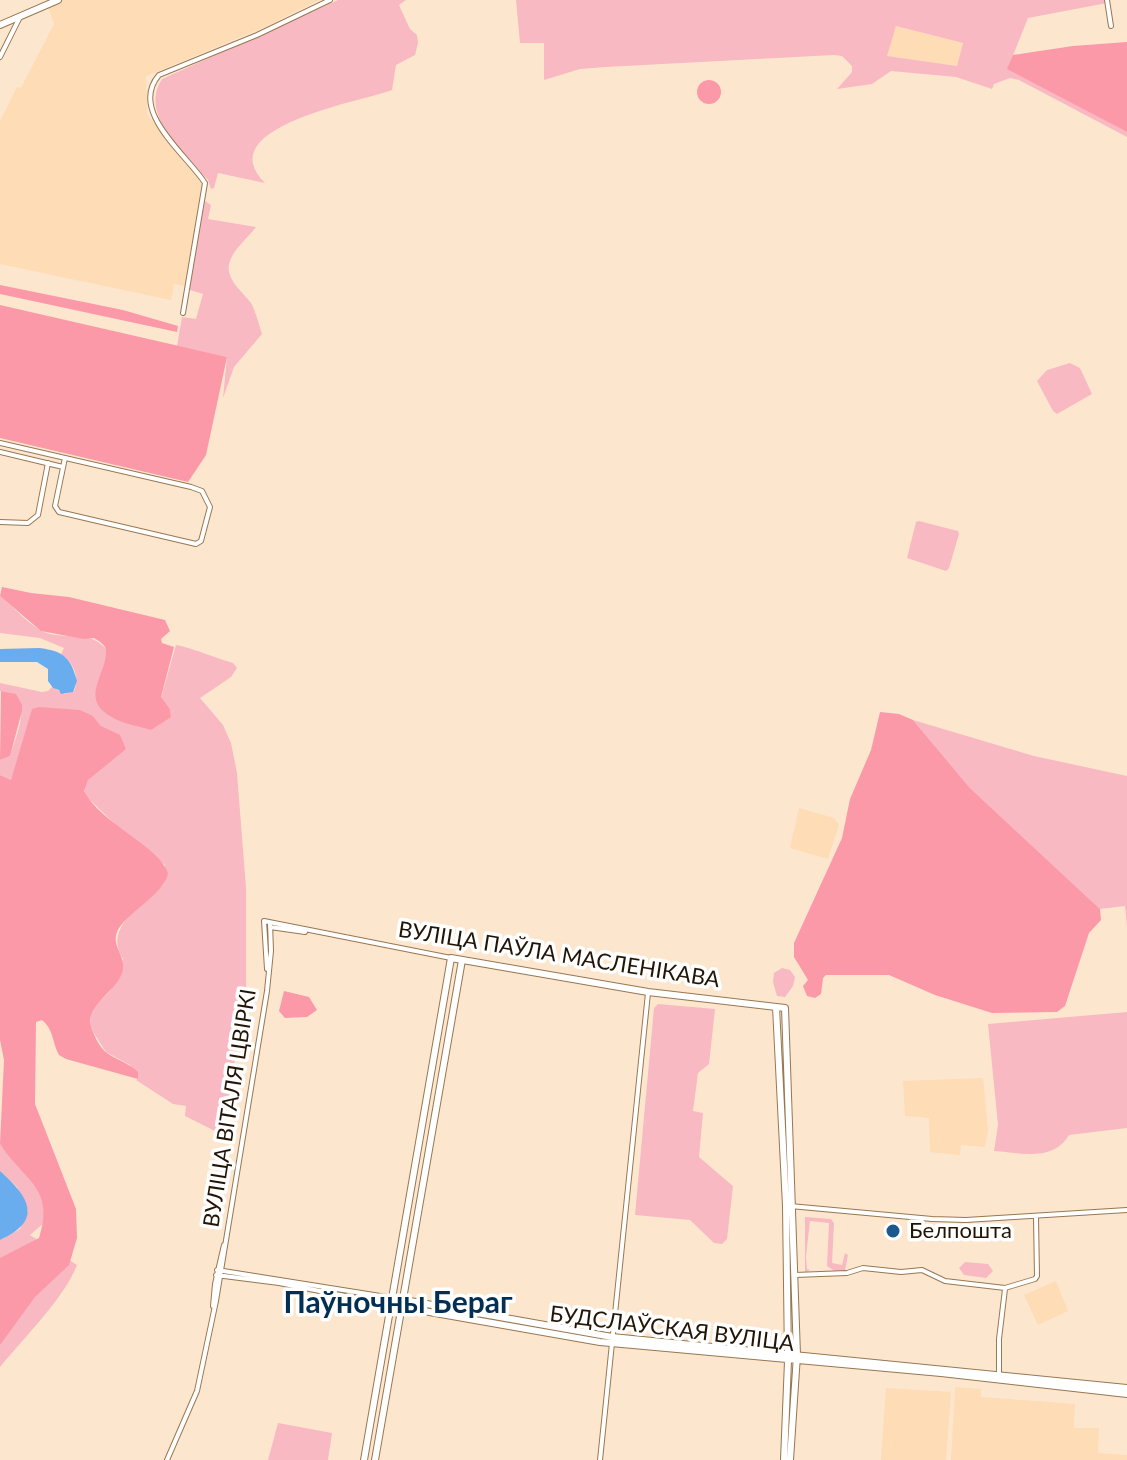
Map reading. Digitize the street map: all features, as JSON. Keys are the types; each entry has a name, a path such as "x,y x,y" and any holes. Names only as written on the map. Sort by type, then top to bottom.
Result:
{"street":[{"path":"0,25 58,0"},
{"path":"183,313 205,183 152,114 150,99 155,80 159,75 257,35 330,0"},
{"path":"1107,0 1111,26"},
{"path":"0,57 20,17"},
{"path":"0,443 65,458 202,491 209,501 203,538 196,544 59,512 55,506 65,458"},
{"path":"0,452 63,467"},
{"path":"0,522 28,523 38,515 48,463"},
{"name":"ВУЛІЦА ПАЎЛА МАСЛЕНІКАВА","path":"267,924 648,992 785,1008 789,1206"},
{"name":"ВУЛІЦА ВІТАЛЯ ЦВІРКІ","path":"167,1460 197,1391 213,1309 262,1026 268,976 267,924"},
{"path":"364,1460 451,958"},
{"path":"375,1460 462,960"},
{"path":"600,1460 648,992"},
{"path":"776,1007 797,1358 790,1460"},
{"path":"789,1206 932,1219 1036,1217 1127,1210"},
{"path":"784,1460 789,1206"},
{"path":"794,1275 847,1273 863,1268 901,1272 922,1270 945,1281 1005,1288 1037,1276 1036,1217"},
{"name":"БУДСЛАЎСКАЯ ВУЛІЦА","path":"219,1273 612,1340 788,1358 999,1374 1127,1391"},
{"path":"999,1374 999,1339 1005,1288"},
{"name":"БУДСЛАЎСКАЯ ВУЛІЦА","path":"797,1358 1127,1391"}],"shaded area":[{"path":"60,0 319,0 265,27 146,76 147,114 203,183 185,286 174,284 171,300 0,264 0,121 54,24 48,7"},
{"path":"338,0 406,0 399,5 410,29 417,35 418,43 415,55 396,65 392,90 323,110 272,132 257,147 253,163 265,183 218,173 211,189 208,180 177,147 160,120 156,93 162,79"},
{"path":"516,0 1107,0 1107,3 1028,18 1008,68 1127,132 1127,137 1010,78 994,84 992,89 956,77 891,71 872,84 837,89 852,72 852,66 842,56 834,55 580,69 544,80 544,43 520,43","holes":["896,26 963,43 957,66 887,56"]},
{"path":"896,26 963,43 957,66 886,56"},
{"path":"1127,42 1127,132 1007,69 1013,55"},
{"path":"709,80 717,84 721,92 717,100 709,104 701,100 697,92 701,84"},
{"path":"205,201 211,205 208,219 256,227 234,254 229,270 251,303 262,334 234,367 223,398 227,357 177,346 182,317 196,319 203,294 187,289"},
{"path":"0,285 123,310 178,326 177,332 0,294"},
{"path":"0,305 227,357 206,455 188,482 0,438"},
{"path":"1070,363 1080,368 1092,394 1057,414 1037,381 1047,370"},
{"path":"916,522 958,531 946,571 907,558"},
{"path":"2,587 69,597 165,620 170,631 161,639 162,643 174,647 161,697 170,709 171,717 151,730 108,715 96,697 105,659 104,645 94,638 41,631 0,596"},
{"path":"0,596 40,630 91,639 106,649 109,715 125,722 147,725 171,717 170,709 161,698 176,645 233,663 237,668 231,677 200,698 223,725 231,743 237,773 246,888 246,990 223,1135 185,1116 186,1106 173,1104 136,1080 130,1065 106,1052 90,1027 95,1006 111,990 123,959 118,948 121,927 136,908 164,884 165,865 122,831 85,795 84,787 101,726 93,716 39,707 11,780 0,775 0,760 10,756 19,727 21,707 18,699 0,691 0,683 42,692 52,687 65,694 74,691 76,676 61,654 64,648 40,638 0,633"},
{"path":"1,691 16,694 22,711 10,756 0,760"},
{"path":"32,709 80,710 93,716 101,726 120,735 126,749 88,780 84,791 103,814 153,853 168,873 161,888 119,928 116,944 123,969 115,985 96,1007 90,1023 102,1049 138,1072 138,1079 66,1059 59,1055 46,1024 42,1020 36,1022 35,1104 76,1209 77,1238 69,1265 35,1297 0,1345 0,1258 39,1238 43,1221 40,1196 0,1144 4,1060 0,1040 0,775 11,780"},
{"path":"880,712 899,714 913,720 970,788 1100,909 1101,920 1089,933 1065,1006 1057,1012 992,1013 935,995 889,975 826,975 821,994 815,998 807,996 803,986 808,980 794,957 794,943 842,838 850,799 871,750"},
{"path":"913,720 1034,756 1127,776 1127,927 1125,906 1100,909 970,788"},
{"path":"799,808 834,818 839,825 828,859 790,848"},
{"path":"782,968 790,970 795,977 785,997 777,996 773,982 774,973"},
{"path":"284,991 309,997 317,1010 307,1017 285,1018 279,1011"},
{"path":"658,1004 715,1009 709,1064 698,1073 693,1111 703,1113 699,1157 733,1186 727,1239 722,1244 714,1243 690,1220 635,1215 654,1008"},
{"path":"1127,1012 1127,1128 1069,1135 1054,1149 1036,1154 994,1151 998,1125 988,1024"},
{"path":"983,1078 988,1130 985,1147 961,1145 960,1155 930,1152 929,1118 905,1116 903,1081"},
{"path":"0,1144 31,1180 42,1200 44,1223 30,1235 77,1265 53,1304 0,1367 0,1240 20,1229 28,1210 17,1187 0,1171"},
{"path":"805,1217 831,1219 834,1223 832,1263 842,1265 845,1253 848,1255 845,1270 836,1272 827,1266 829,1223 810,1221 806,1256 807,1269 810,1270 805,1273"},
{"path":"965,1262 988,1264 993,1271 986,1278 964,1275 959,1268"},
{"path":"1056,1281 1068,1311 1038,1325 1024,1295"},
{"path":"955,1387 981,1389 981,1397 1075,1404 1074,1428 1099,1428 1098,1453 1127,1455 1127,1460 951,1460"},
{"path":"886,1388 951,1392 946,1460 881,1460"},
{"path":"278,1423 332,1433 328,1460 268,1460"}],"water":[{"path":"39,648 66,657 77,681 73,692 61,694 53,688 48,681 48,669 37,662 0,662 0,649"},
{"path":"0,1171 24,1199 27,1216 14,1232 0,1240"}],"place":[{"name":"Белпошта","path":"893,1231"}],"district":[{"name":"Паўночны Бераг","path":"398,1303"}]}
